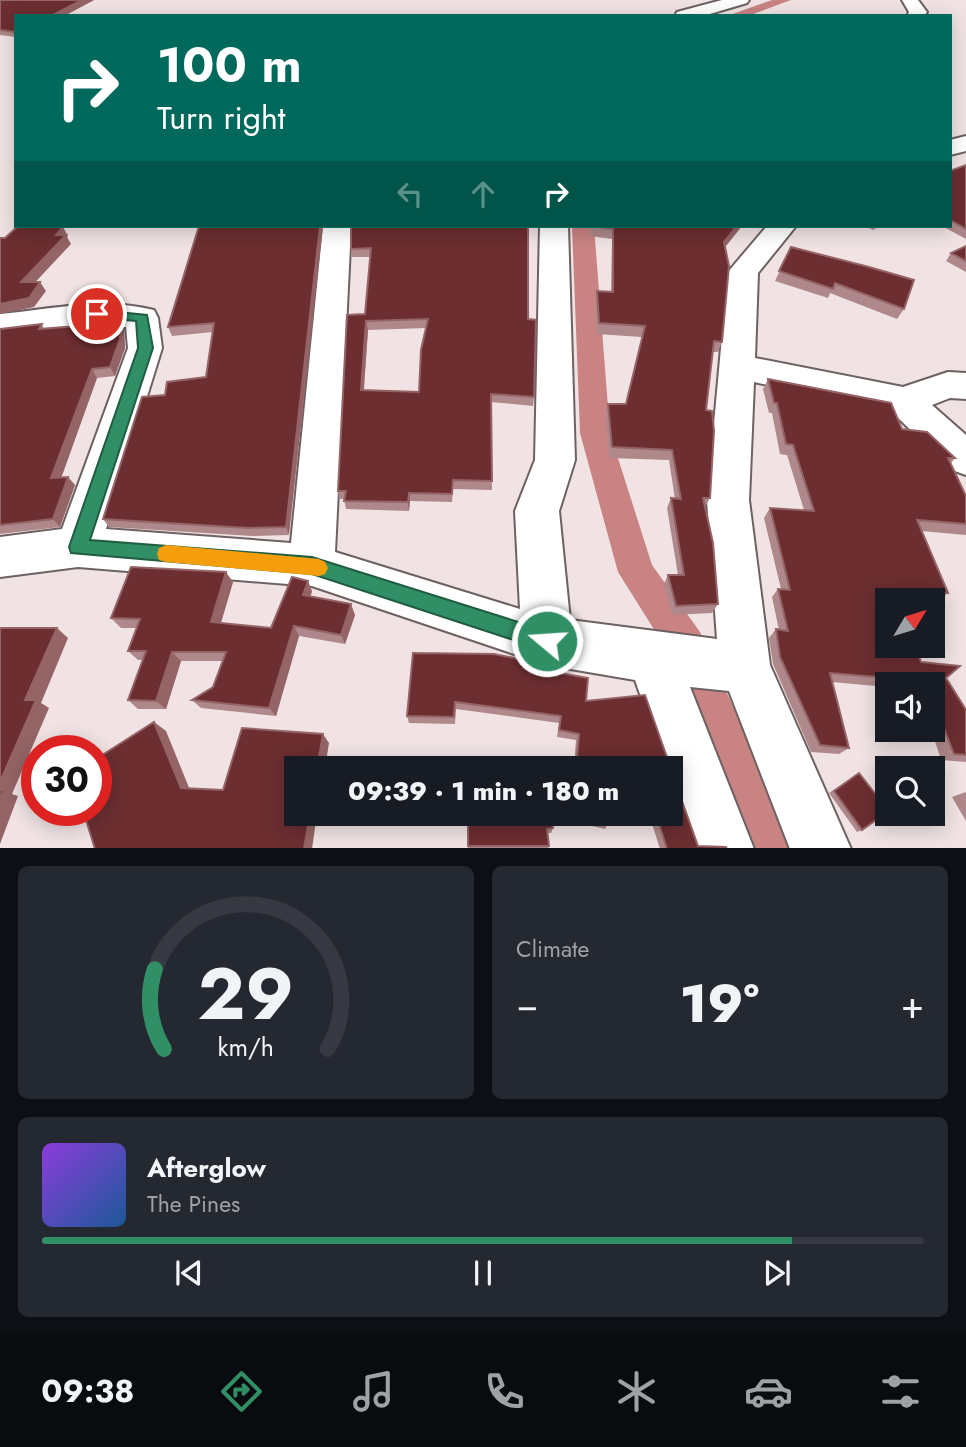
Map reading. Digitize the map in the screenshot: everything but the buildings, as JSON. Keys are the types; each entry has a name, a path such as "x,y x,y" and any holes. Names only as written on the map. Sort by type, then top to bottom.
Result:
{"street":[{"path":"690,14 741,0"},
{"path":"312,565 316,476 337,228"},
{"path":"547,641 537,511 555,460 554,228"},
{"path":"724,848 700,663 728,500 743,272 780,228"},
{"path":"0,325 97,314 142,318 145,348 78,547"},
{"path":"736,366 904,401 966,459"},
{"path":"904,401 948,385 966,386"},
{"path":"0,557 78,547 312,565 547,641 700,663 772,736 849,848"},
{"path":"772,736 821,848"}],"waterway":[{"path":"740,14 785,0"},
{"path":"583,228 595,433 636,572 686,645 773,848"}],"slow traffic":[{"path":"166,554 312,565 319,568"}],"route":[{"path":"97,314 142,318 145,348 78,547 312,565 547,641"}]}
